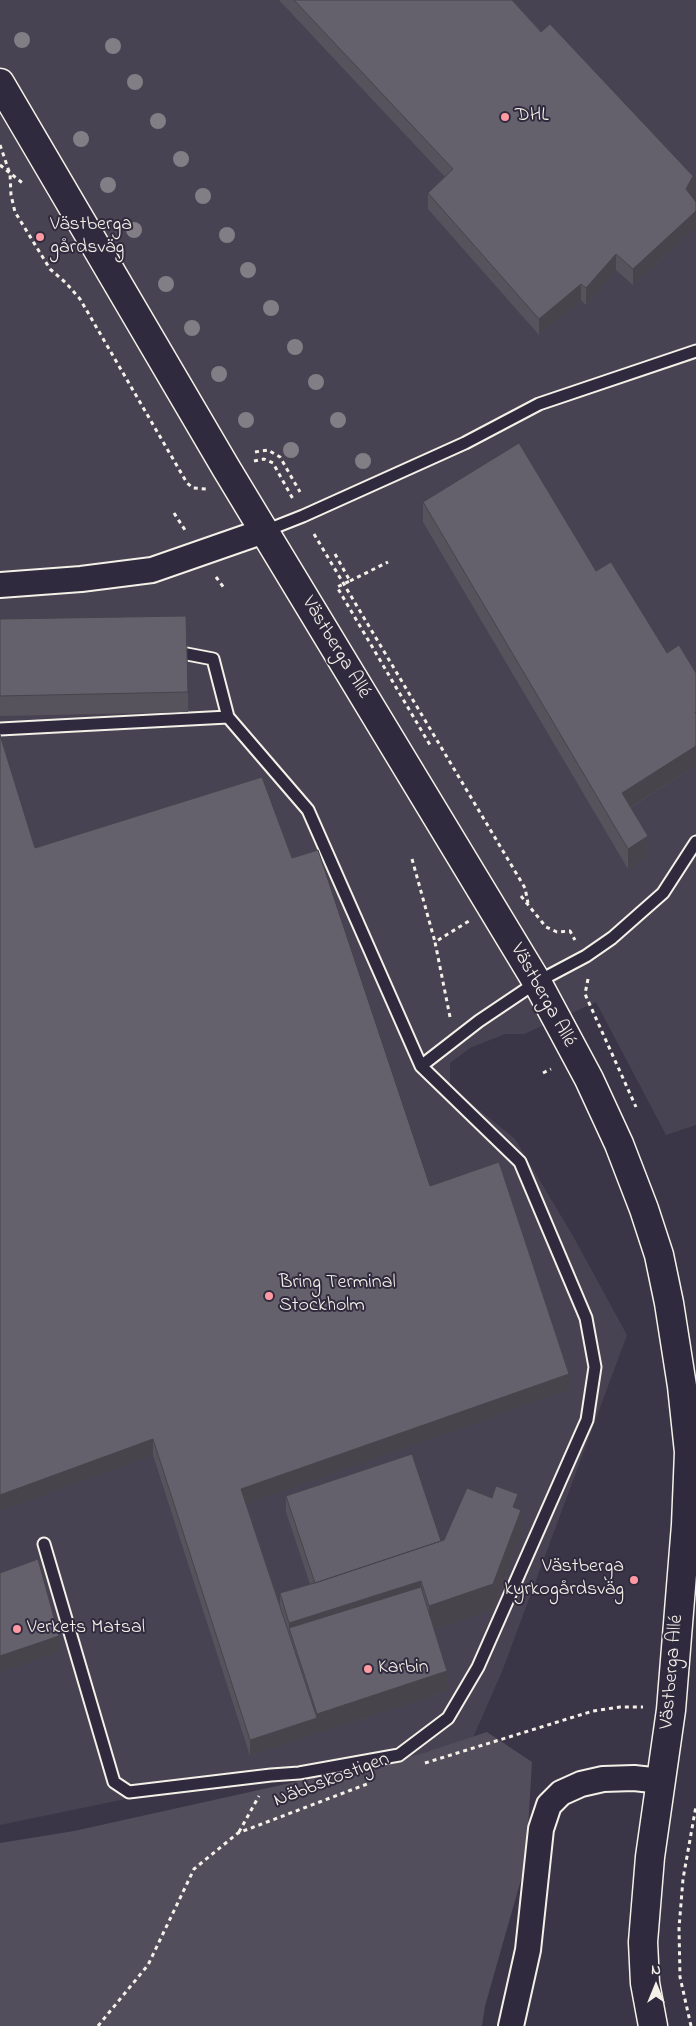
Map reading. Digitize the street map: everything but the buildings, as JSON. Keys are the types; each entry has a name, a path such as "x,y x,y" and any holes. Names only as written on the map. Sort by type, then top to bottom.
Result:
{"street":[{"name":"Västberga Allé","path":"0,83 264,531 537,982 588,1079 619,1144 644,1209 659,1255 669,1303 682,1386 689,1452 686,1525 671,1710 650,1857 643,1942 645,1983 654,2026"},
{"path":"0,585 81,579 152,570 264,531"},
{"path":"512,2026 528,1950 541,1829 549,1805 561,1793 581,1784 634,1778 661,1781"}],"lane":[{"path":"264,531 303,516 465,443 539,404 696,350"},
{"path":"44,1544 114,1782 129,1792 299,1773 399,1755 448,1718 478,1667 587,1420 596,1367 586,1318 520,1162 421,1066 308,810 228,717 213,659 187,654"},
{"path":"0,729 228,717"},
{"path":"421,1066 479,1021 537,982 586,956 612,938 663,893 696,842"}],"path":[{"path":"0,145 10,174 11,195 16,212 50,270 66,283 80,299 187,483 193,488 206,489"},
{"path":"0,166 27,187"},
{"path":"255,452 268,450 280,457 300,492"},
{"path":"258,459 268,459 273,463 292,496"},
{"path":"335,554 350,581"},
{"path":"330,561 525,888 528,903 517,892 525,888"},
{"path":"388,562 337,588 432,748"},
{"path":"412,859 435,942 455,1040"},
{"path":"435,942 492,908"},
{"path":"424,1764 593,1711 620,1707 671,1710"},
{"path":"238,1833 271,1775"},
{"name":"Näbbskostigen","path":"98,2026 148,1965 194,1869 238,1833 368,1784"},
{"path":"691,2026 680,1977 679,1928 683,1879 696,1806"}],"shaded area":[{"path":"0,0 696,0 696,1125 666,1135 596,1002 524,1034 505,1034 470,1048 450,1063 450,1086 515,1139 573,1236 627,1335 503,1669 472,1740 409,1763 226,1788 140,1796 0,1825"},
{"path":"487,1732 532,1762 526,1862 485,2006 482,2026 0,2026 0,1843 74,1831 421,1754"}],"place":[{"name":"DHL","path":"505,117"},
{"name":"Västberga gårdsväg","path":"40,237"},
{"name":"Bring Terminal Stockholm","path":"269,1296"},
{"name":"Västberga kyrkogårdsväg","path":"634,1580"},
{"name":"Verkets Matsal","path":"17,1629"},
{"name":"Karbin","path":"368,1669"}]}
